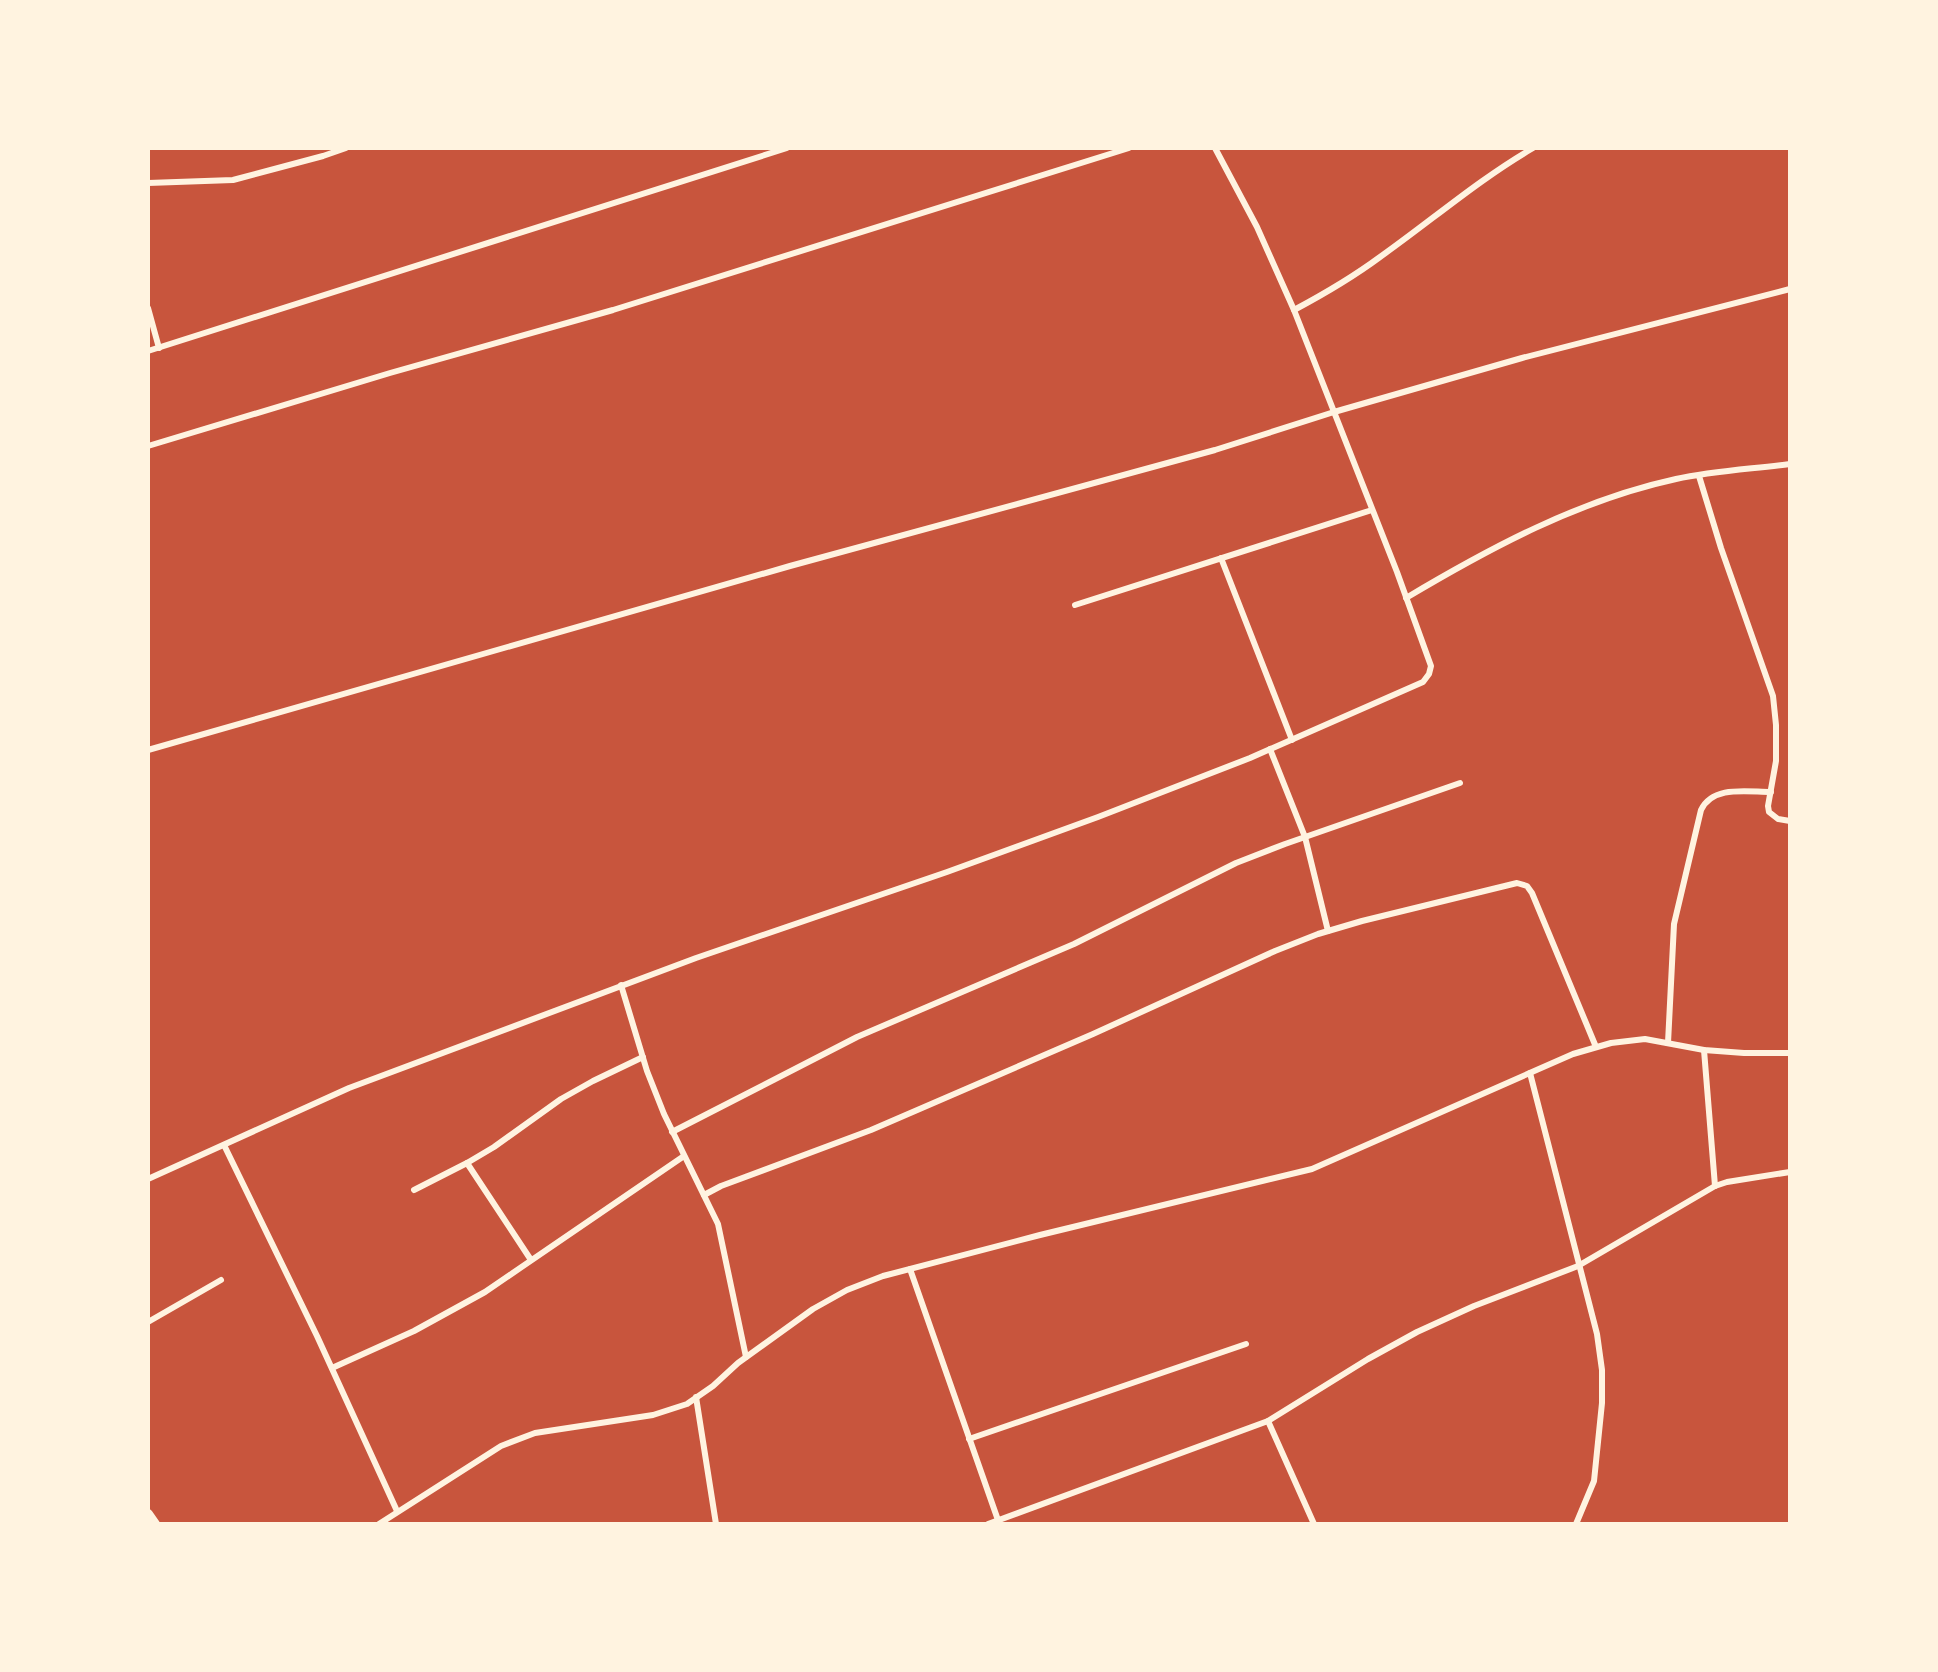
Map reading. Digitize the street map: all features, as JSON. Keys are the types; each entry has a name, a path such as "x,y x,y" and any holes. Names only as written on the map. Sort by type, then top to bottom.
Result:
{"street":[{"path":"148,183 233,180 346,148"},
{"path":"148,351 787,148"},
{"path":"148,446 614,310 1129,148"},
{"path":"148,1179 349,1088 621,985 1098,817 1292,740 1423,682 1431,666 1334,412 1294,310 1257,227 1215,148"},
{"path":"1294,310 1381,257 1473,187 1533,148"},
{"path":"148,750 778,569 1215,450 1334,412 1533,356 1790,289"},
{"path":"148,308 159,348"},
{"path":"1406,598 1473,558 1544,524 1613,497 1677,479 1790,464"},
{"path":"1699,476 1721,548 1773,696 1776,761 1769,812 1778,819 1790,821"},
{"path":"1076,605 1372,510"},
{"path":"1221,558 1292,740"},
{"path":"1270,749 1305,837 1328,931"},
{"path":"672,1132 858,1037 1074,944 1236,863 1460,783"},
{"path":"1668,1043 1674,924 1701,810 1705,802 1717,794 1771,792"},
{"path":"704,1195 721,1186 871,1130 1083,1039 1265,956 1328,931 1517,883 1527,886 1532,892 1596,1047"},
{"path":"621,985 643,1057 672,1132 715,1213 746,1357"},
{"path":"379,1524 501,1446 535,1433 653,1415 687,1404 713,1386 746,1357 813,1309 847,1290 883,1276 1312,1169 1573,1054 1611,1043 1645,1039 1704,1050 1790,1053"},
{"path":"1704,1050 1715,1186"},
{"path":"414,1190 494,1147 561,1099 643,1057"},
{"path":"1530,1073 1597,1334 1602,1370 1602,1403 1594,1482 1576,1524"},
{"path":"224,1145 332,1368 397,1511"},
{"path":"332,1368 445,1315 485,1292 684,1156"},
{"path":"467,1163 531,1260"},
{"path":"988,1524 999,1522 1268,1420 1416,1332 1474,1306 1578,1266 1715,1186 1790,1172"},
{"path":"910,1269 999,1522"},
{"path":"148,1322 221,1280"},
{"path":"969,1438 1246,1344"},
{"path":"696,1397 716,1524"},
{"path":"1268,1420 1314,1524"},
{"path":"148,1514 154,1524"}]}
